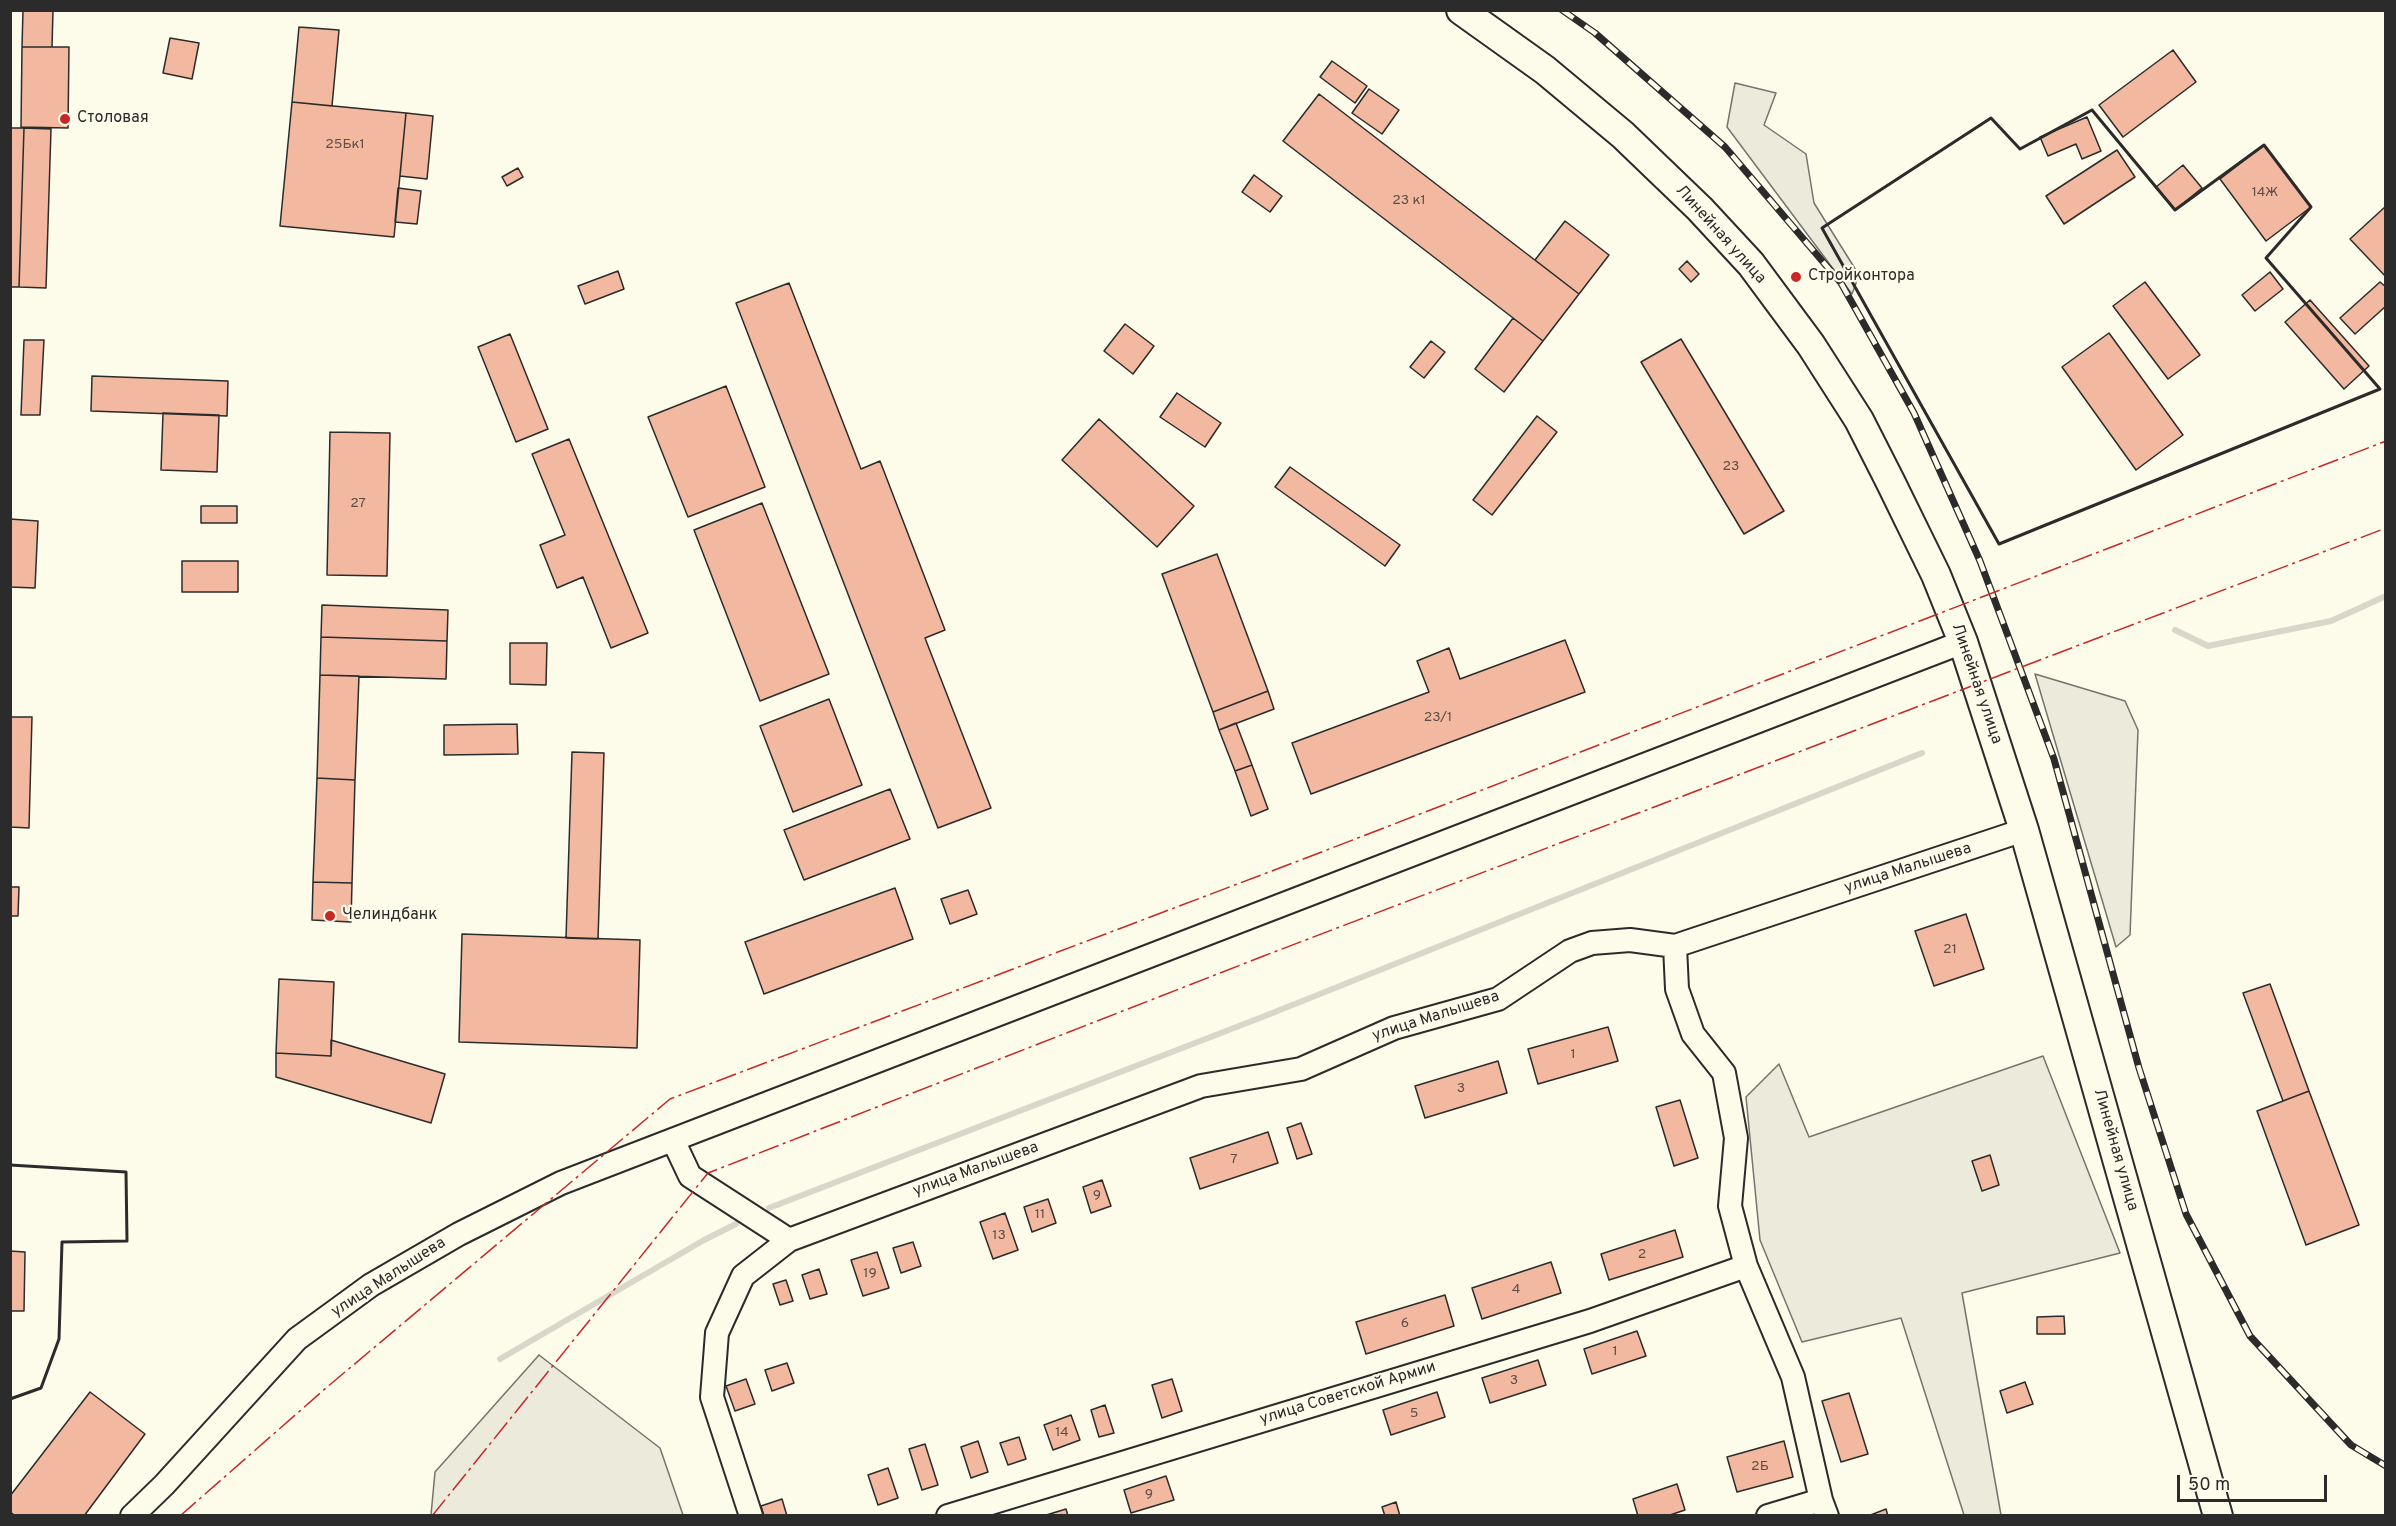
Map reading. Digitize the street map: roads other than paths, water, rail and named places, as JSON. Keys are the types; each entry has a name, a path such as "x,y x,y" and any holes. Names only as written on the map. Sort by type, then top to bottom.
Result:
{"main road":[{"name":"Линейная улица","path":"1461,10 1545,70 1623,135 1700,209 1750,264 1811,345 1859,420 1936,575 1963,642 2024,830 2218,1515"}],"street":[{"name":"улица Малышева","path":"132,1515 164,1485 297,1339 371,1285 459,1234 561,1183 1963,642"},
{"name":"улица Малышева","path":"751,1515 712,1397 717,1334 743,1276 789,1240 1201,1086 1301,1069 1394,1028 1498,999 1570,951 1592,943 1630,940 1675,946 2024,830"},
{"path":"1675,946 1677,989 1693,1034 1724,1073 1736,1138 1730,1206 1746,1266 1793,1377 1824,1508 1768,1515"},
{"path":"673,1140 690,1176 789,1240"},
{"name":"улица Советской Армии","path":"948,1515 1590,1321 1746,1266"}],"waterway":[{"path":"2175,630 2208,646 2331,621 2386,596"},
{"path":"769,1208 1270,1014 1922,753"},
{"path":"500,1359 704,1240 736,1224"}],"railway":[{"path":"1562,10 1595,33 1725,147 1841,283 1914,413 1980,561 2054,759 2139,1068 2186,1214 2250,1336 2351,1445 2386,1466"}],"place":[{"name":"Столовая","path":"65,119"},
{"name":"Стройконтора","path":"1796,277"},
{"name":"Челиндбанк","path":"330,916"}]}
